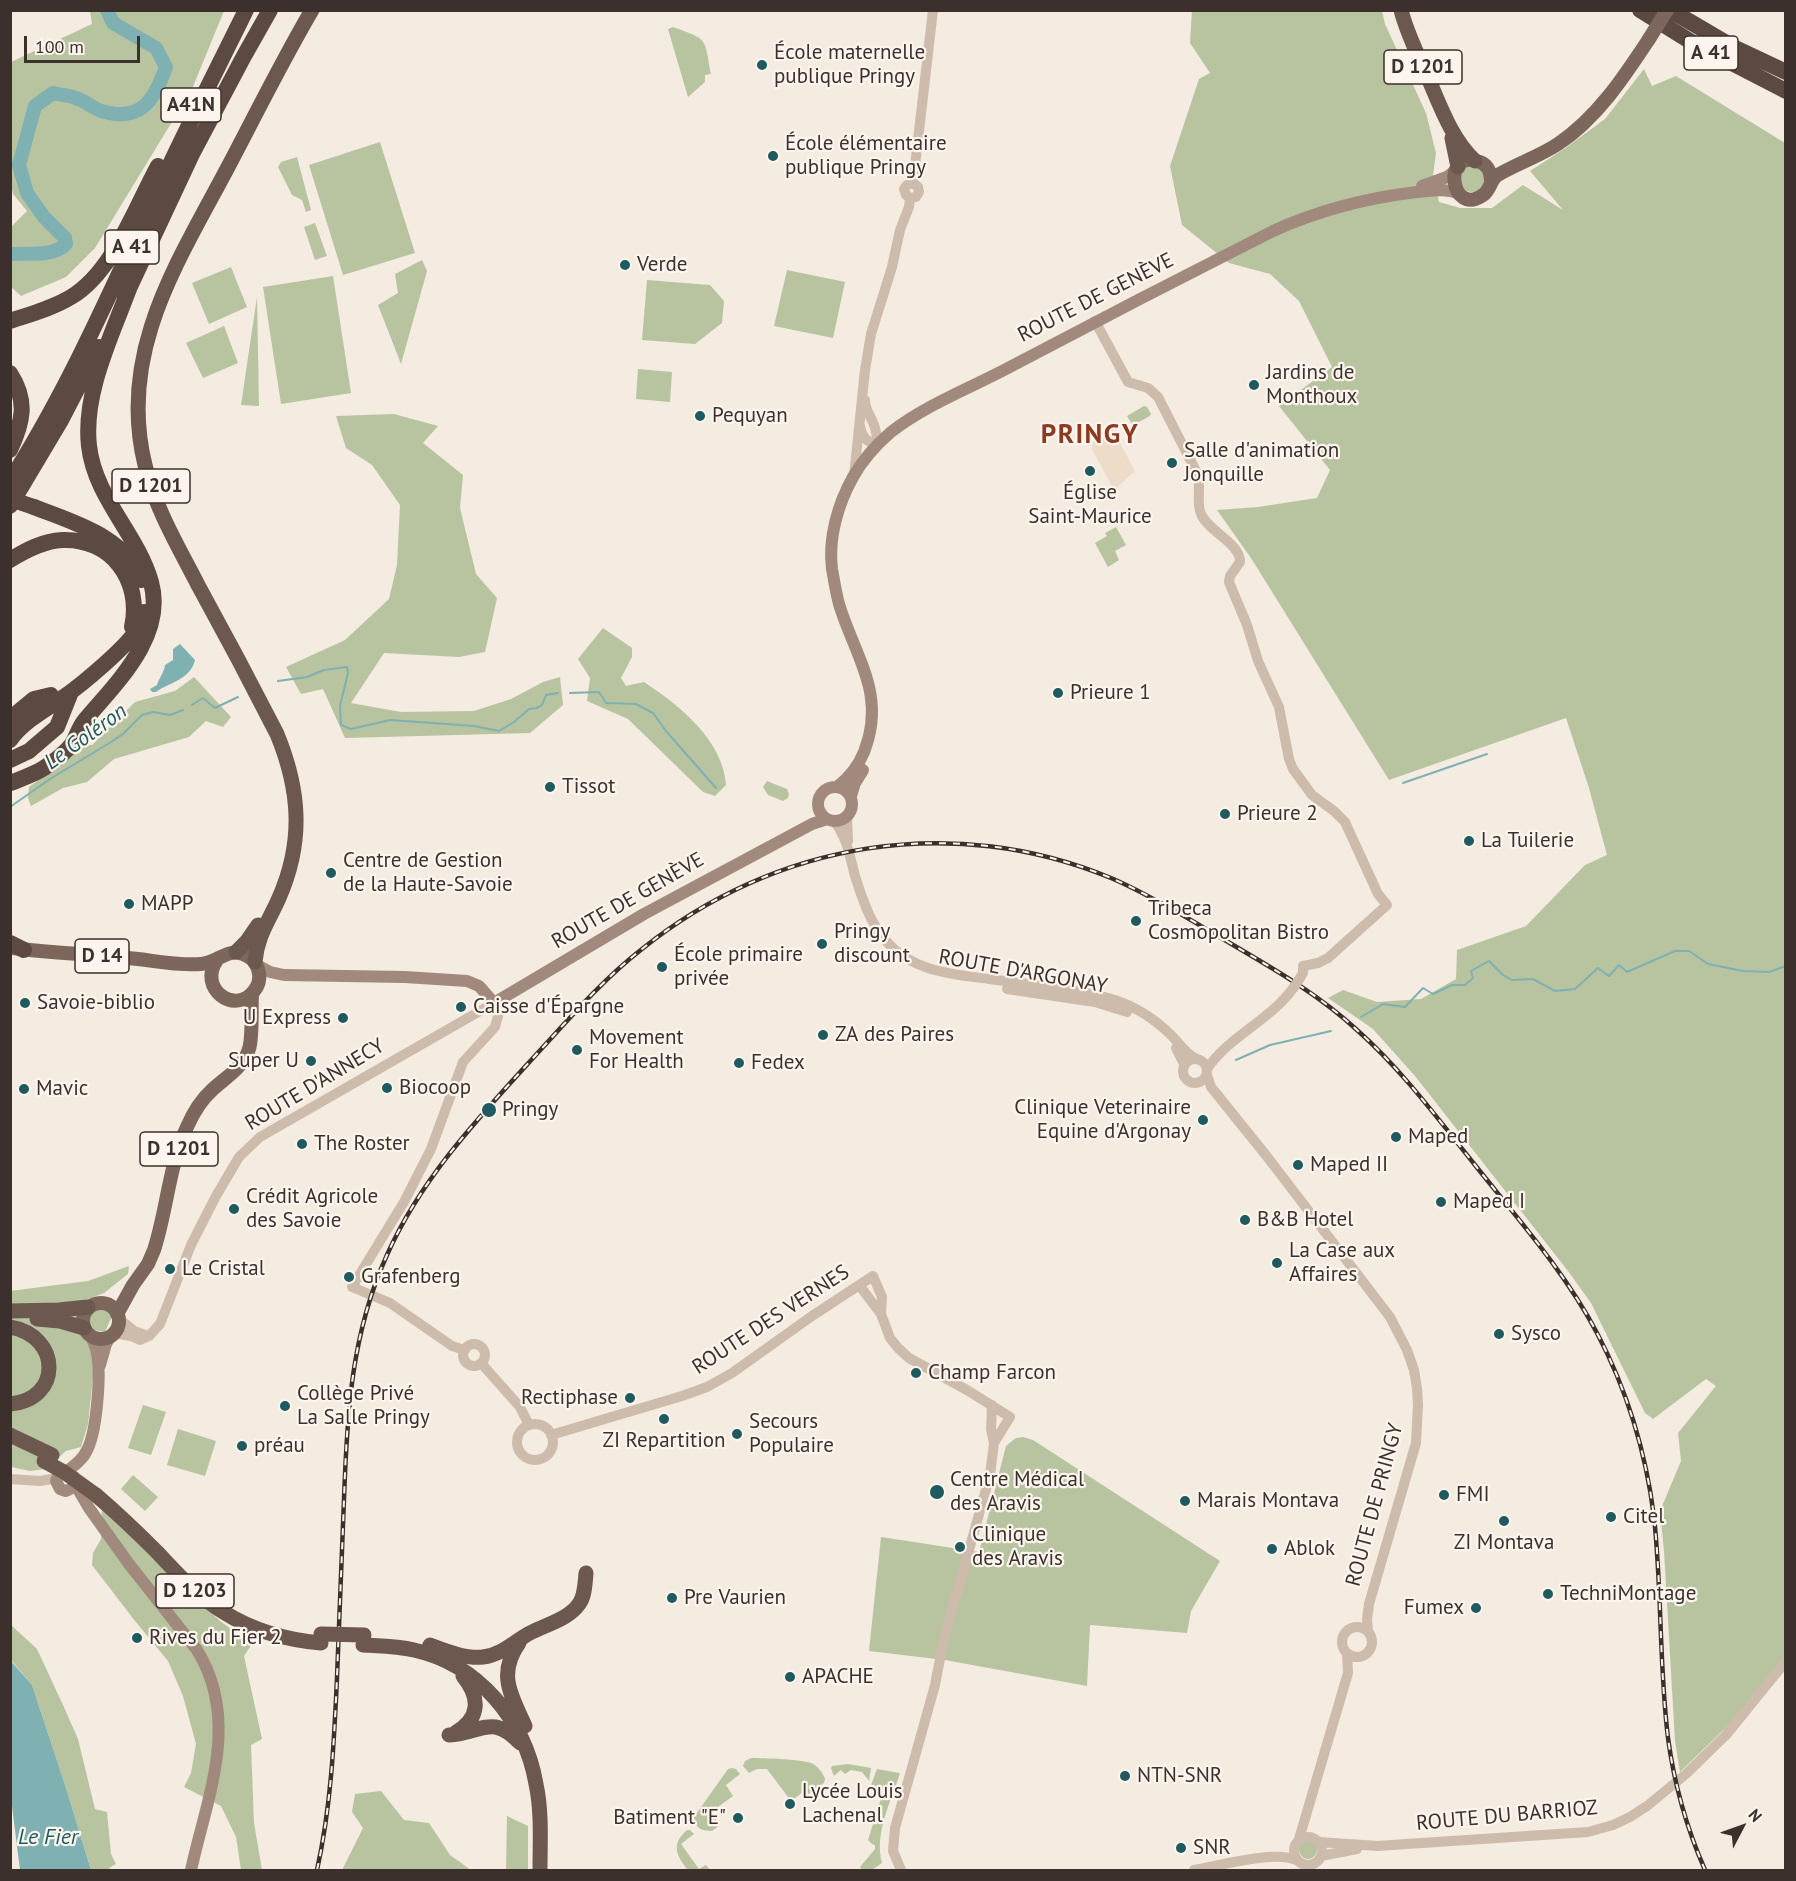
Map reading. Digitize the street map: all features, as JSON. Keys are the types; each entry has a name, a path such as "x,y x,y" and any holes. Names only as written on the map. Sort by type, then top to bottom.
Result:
{"highway":[{"name":"A41N","path":"10,321 74,296 93,279 106,262 196,94 246,10"},
{"name":"A 41","path":"10,481 38,435 76,363 246,10"},
{"name":"A 41","path":"10,506 60,422 129,289 192,154 270,10"},
{"name":"D 1201","path":"236,952 252,934 272,899 280,878 289,836 289,797 281,763 267,729 171,547 147,495 134,442 131,410 132,377 141,334 159,286 304,10"},
{"name":"D 1201","path":"256,963 257,943 280,897 290,867 297,824 294,786 277,734 157,504 142,452 138,422 138,392 144,346 159,302 273,80 312,10"},
{"name":"D 1201","path":"1401,10 1408,33 1448,124 1461,146 1479,162"},
{"name":"A 41","path":"1640,10 1693,43 1785,91"},
{"name":"A 41","path":"1669,10 1733,47 1785,72"},
{"name":"D 1201","path":"1448,124 1457,168"},
{"path":"15,780 78,727 137,655 147,636 154,609 149,575 135,542 99,484 88,440 89,410 94,389 129,289"},
{"path":"10,373 18,388 22,408 22,419 10,450"},
{"path":"10,499 94,526 113,536 135,555 149,575"},
{"path":"10,745 128,640 141,624 145,606 142,583 132,562 121,549 106,538 38,509"},
{"path":"10,560 40,544 62,540 95,546 106,553 124,572 133,596 134,617 128,640"},
{"path":"10,719 34,699 62,699"},
{"path":"10,730 62,699"},
{"path":"10,740 44,709 62,699"},
{"path":"11,760 29,751 57,727 62,699"},
{"path":"10,1311 88,1308"},
{"path":"10,1320 45,1319 87,1332"},
{"path":"10,1327 23,1330 39,1340 48,1358 49,1367 48,1377 37,1394 24,1402 10,1404"},
{"name":"D 1203","path":"10,1435 48,1458 95,1496 145,1527 199,1582 217,1597 249,1616 321,1638 364,1640 399,1638 432,1646 468,1666 491,1684 512,1708 540,1766 545,1791 549,1870"},
{"name":"D 1203","path":"10,1444 48,1458"},
{"path":"432,1646 467,1656 482,1657 499,1652 579,1605 583,1597 586,1573"},
{"path":"522,1638 510,1659 507,1677 531,1749"},
{"name":"D 1203","path":"364,1640 414,1650 438,1658 483,1686 498,1701 531,1749 539,1807 540,1870"},
{"path":"457,1668 474,1691 476,1706 468,1722 449,1735 463,1734 486,1726 497,1727 531,1749"}],"main road":[{"path":"1491,181 1504,171 1540,155 1576,131 1616,87 1669,10"},
{"path":"1479,162 1491,174 1490,187 1482,196 1469,199 1458,193 1453,182 1457,168 1465,161 1497,163 1530,150 1592,114"},
{"name":"ROUTE DE GENÈVE","path":"785,838 818,806 822,793 828,788 837,787 853,772 866,747 872,725 872,698 869,681 839,604 832,566 834,525 851,481 876,446 908,421 1095,321 1273,231 1331,208 1393,195 1440,181 1457,168"},
{"name":"ROUTE DE GENÈVE","path":"1393,195 1442,189 1458,193"},
{"name":"ROUTE DE GENÈVE","path":"494,1003 644,914 785,838 816,822 840,820 847,816 853,805 851,796 855,783 869,760 877,739 880,715 875,681 844,601 838,565 841,524 851,481"},
{"path":"837,787 845,789 851,796"},
{"path":"818,806 821,813 831,820"},
{"name":"D 14","path":"15,947 180,965 204,964 218,960"},
{"path":"250,1028 231,1000 214,989 212,972 218,960 225,954 236,952 248,956 270,972 284,975 466,981 479,986 494,1003"},
{"path":"255,990 260,976 256,963"},
{"name":"D 14","path":"180,965 212,981"},
{"path":"231,1000 243,999 284,975"},
{"name":"D 1201","path":"118,1316 154,1250 179,1148 187,1127 207,1096 233,1073 245,1058 250,1046 255,990"},
{"name":"D 1201","path":"105,1303 133,1285"},
{"path":"99,1372 97,1354 87,1332 83,1315 96,1303 105,1303 111,1306 118,1316 118,1326 106,1344 99,1372 91,1442 66,1482 95,1496 144,1584 196,1650 213,1685 218,1706 218,1749 190,1870"},
{"path":"87,1332 100,1339 112,1334"}],"street":[{"path":"851,481 865,370 875,316 892,267 897,240 908,212 910,198 916,197 919,192 918,186 913,183 933,10"},
{"path":"1095,321 1128,382 1148,388 1158,397 1198,476 1201,516 1238,552 1240,562 1229,582 1247,625 1258,661 1279,707 1293,769 1312,795 1345,822 1378,894 1386,905 1328,958 1303,966 1297,983 1269,1015 1202,1065"},
{"path":"859,422 862,435 867,442 876,446 877,435 874,423 865,405 865,370"},
{"path":"874,423 888,426 908,421"},
{"name":"ROUTE D'ARGONAY","path":"847,816 848,847 867,912 876,928 891,946 910,961 940,973 1072,990 1116,1000 1148,1016 1202,1065"},
{"name":"ROUTE D'ARGONAY","path":"831,820 848,847"},
{"name":"ROUTE D'ARGONAY","path":"856,877 854,892 861,916 869,931 880,945 907,967 944,980 1095,1002 1128,1012 1165,1036 1178,1050 1184,1064 1182,1070 1185,1078 1190,1082 1198,1083"},
{"path":"465,1350 452,1346 390,1303 352,1287 390,1226 431,1149 463,1062 495,1027 498,1013 494,1003"},
{"name":"ROUTE D'ANNECY","path":"149,1336 160,1324 191,1245 216,1196 232,1167 247,1149 270,1130 494,1003"},
{"path":"1184,1064 1188,1060 1202,1065"},
{"path":"1198,1083 1203,1080 1202,1065"},
{"name":"ROUTE DE PRINGY","path":"1202,1065 1211,1087 1390,1317 1403,1341 1414,1370 1418,1405 1416,1443 1369,1604 1368,1632"},
{"path":"1198,1083 1211,1087"},
{"name":"ROUTE DES VERNES","path":"551,1435 707,1388 873,1276 882,1297 881,1314"},
{"path":"859,1285 881,1314 890,1338 909,1358 1010,1417 994,1443"},
{"path":"118,1316 135,1331 149,1336"},
{"path":"112,1334 131,1336 140,1340 149,1336"},
{"path":"476,1344 481,1347 485,1356 481,1363 476,1365 467,1363 464,1357 465,1350 476,1344"},
{"path":"481,1363 520,1407 529,1425"},
{"path":"901,1870 892,1851 895,1828 990,1475 994,1443 991,1429 992,1405"},
{"path":"529,1425 542,1426 551,1435 553,1443 547,1455 535,1460 527,1458 521,1452 517,1442 521,1431 529,1425"},
{"path":"10,1479 66,1482"},
{"name":"ROUTE DE PRINGY","path":"1356,1627 1369,1604"},
{"path":"1347,1653 1358,1657 1367,1653 1372,1646 1372,1638 1368,1632 1356,1627 1350,1629 1343,1637 1348,1673"},
{"path":"1301,1865 1293,1849 1310,1803 1348,1673 1358,1657"},
{"name":"ROUTE DU BARRIOZ","path":"1316,1840 1378,1846 1588,1832 1612,1825 1637,1813 1686,1774 1726,1735 1765,1689 1785,1661"},
{"name":"ROUTE DU BARRIOZ","path":"1765,1689 1785,1671"},
{"path":"1310,1803 1316,1840"},
{"path":"1194,1870 1264,1857 1284,1850 1307,1836 1322,1846 1317,1863 1311,1865 1301,1865 1285,1857 1264,1857"},
{"name":"ROUTE DU BARRIOZ","path":"1317,1863 1378,1846"}],"green space":[{"path":"1192,10 1382,11 1385,24 1426,113 1436,153 1433,175 1439,202 1460,208 1492,208 1523,185 1563,210 1530,171 1605,119 1644,69 1652,86 1676,76 1785,143 1785,1670 1680,1772 1675,1741 1660,1511 1681,1461 1678,1433 1716,1386 1706,1379 1653,1419 1645,1413 1591,1303 1568,1271 1415,1076 1373,1029 1328,998 1343,990 1377,1002 1421,999 1456,979 1457,950 1526,926 1585,865 1607,855 1589,788 1566,718 1389,780 1251,558 1217,510 1258,507 1317,498 1330,470 1279,406 1332,367 1299,301 1270,274 1229,263 1182,225 1170,166 1199,79 1210,73 1190,43"},
{"path":"90,11 224,11 192,89 95,248 66,277 21,296 10,286 11,227 27,211 13,194 11,184 11,62 92,24"},
{"path":"673,27 699,38 707,53 711,74 705,75 705,82 688,97 668,29"},
{"path":"380,142 415,253 343,275 309,165"},
{"path":"297,157 311,210 306,212 302,200 292,195 278,167 281,162"},
{"path":"1472,166 1481,170 1485,179 1481,188 1472,192 1463,188 1459,179 1463,170"},
{"path":"315,223 327,256 315,260 304,227"},
{"path":"422,260 427,271 401,364 378,305 398,293 395,274"},
{"path":"231,267 247,307 209,324 192,283"},
{"path":"787,270 845,282 833,338 774,326"},
{"path":"333,276 351,393 281,404 263,287"},
{"path":"647,280 710,285 724,301 722,323 695,344 642,340"},
{"path":"257,297 259,406 241,405"},
{"path":"224,326 238,363 203,378 186,343"},
{"path":"638,369 672,372 670,402 636,399"},
{"path":"1144,406 1147,407 1150,416 1132,424 1127,416"},
{"path":"394,414 438,426 423,443 463,475 460,508 476,574 497,598 485,652 459,657 384,653 351,703 401,712 474,711 511,699 543,682 560,677 563,705 530,733 345,738 323,689 301,694 286,667 345,640 389,599 397,565 400,505 372,465 346,448 336,416"},
{"path":"1116,527 1126,545 1115,551 1119,560 1108,567 1095,543 1107,536 1105,533"},
{"path":"603,628 632,648 632,657 621,678 626,686 644,682 685,713 708,739 717,753 726,785 715,796 703,792 628,719 587,701 590,678 578,659"},
{"path":"194,677 231,717 223,727 206,721 189,737 114,759 87,782 63,788 31,806 28,798 29,787 85,745 92,745 135,702 175,691"},
{"path":"767,781 787,789 788,798 783,801 768,795 763,787"},
{"path":"129,1266 128,1274 104,1293 80,1302 79,1330 93,1350 94,1369 88,1424 81,1447 66,1451 46,1469 30,1471 11,1467 10,1291 88,1281"},
{"path":"99,1308 107,1310 112,1316 105,1332 94,1330 89,1322 92,1313"},
{"path":"143,1405 166,1412 151,1455 128,1448"},
{"path":"178,1429 216,1441 205,1476 167,1465"},
{"path":"1023,1437 1033,1440 1220,1561 1191,1611 1187,1633 1090,1625 1087,1686 945,1660 869,1651 881,1537 979,1552 1006,1446 1016,1438"},
{"path":"133,1475 158,1497 145,1511 121,1489"},
{"path":"102,1506 220,1621 252,1644 244,1656 262,1739 251,1745 254,1823 262,1870 241,1870 236,1837 221,1806 184,1787 191,1773 196,1744 183,1696 168,1661 92,1565 93,1553 101,1539"},
{"path":"10,1624 37,1649 78,1739 95,1809 107,1812 111,1854 116,1864 109,1868 110,1870 91,1870 32,1685 11,1660"},
{"path":"751,1758 808,1762 820,1771 825,1779 824,1783 807,1795 803,1792 791,1801 767,1769 757,1769 749,1773 743,1766 745,1761"},
{"path":"848,1764 871,1768 869,1781 862,1772 851,1770 845,1774 841,1770 834,1776 832,1766"},
{"path":"732,1768 740,1774 726,1785 733,1796 711,1812 720,1825 712,1831 702,1829 697,1826 694,1817 728,1769"},
{"path":"877,1769 900,1773 882,1829 880,1852 882,1863 872,1870 862,1870 860,1867 875,1849 875,1845 868,1840 884,1789 874,1788 871,1785"},
{"path":"381,1791 404,1820 429,1823 450,1855 471,1870 342,1870 363,1828 352,1812 355,1794"},
{"path":"507,1816 528,1826 528,1870 506,1870"},
{"path":"687,1830 694,1834 681,1844 699,1869 706,1865 710,1870 688,1870 678,1855 678,1841"},
{"path":"1308,1841 1314,1844 1317,1850 1314,1856 1308,1859 1302,1856 1299,1850 1302,1844"}],"shaded area":[{"path":"1113,430 1135,471 1114,490 1092,449 1093,441 1099,441 1098,437"}],"water":[{"path":"180,644 195,660 192,667 179,680 152,692 150,689 157,685 165,665 173,660 173,649"},
{"name":"Le Fier","path":"10,1660 32,1685 91,1870 20,1870 10,1790"}],"waterway":[{"path":"10,254 47,253 66,244 65,238 44,217 27,193 19,165 35,106 53,93 76,98 101,111 127,114 136,111 151,99 166,67 156,48 113,23 107,10"},
{"path":"278,681 307,677 324,670 347,667 348,673 340,706 341,725 351,729 390,720 474,726 499,731 529,709 542,705 546,695 558,693"},
{"path":"570,693 599,692 606,703 636,704 653,713 716,788"},
{"path":"192,705 203,698 215,708 238,697"},
{"name":"Le Goléron","path":"10,807 50,779 123,734 142,715 153,712 170,715 183,710"},
{"path":"1403,783 1487,754"},
{"path":"1361,1017 1383,1004 1405,1007 1423,988 1433,994 1452,985 1465,985 1473,978 1471,971 1489,961 1503,975 1512,980 1533,979 1555,991 1575,989 1598,968 1609,976 1619,965 1627,972 1675,951 1689,951 1708,964 1743,971 1769,972 1786,966"},
{"path":"1236,1060 1270,1045 1331,1031"}],"railway":[{"path":"317,1870 326,1823 333,1751 345,1467 353,1375 358,1345 375,1285 387,1255 418,1197 478,1119 591,995 642,949 694,913 749,883 807,862 867,849 928,843 989,846 1051,858 1111,878 1172,909 1304,989 1340,1015 1404,1078 1540,1246 1597,1333 1634,1422 1646,1469 1654,1517 1668,1738 1682,1806 1705,1870"}],"place":[{"name":"École maternelle publique Pringy","path":"762,65"},
{"name":"École élémentaire publique Pringy","path":"773,156"},
{"name":"Verde","path":"625,265"},
{"name":"Jardins de Monthoux","path":"1254,385"},
{"name":"Pequyan","path":"700,416"},
{"name":"Salle d'animation Jonquille","path":"1172,463"},
{"name":"Église Saint-Maurice","path":"1090,471"},
{"name":"Prieure 1","path":"1058,693"},
{"name":"Tissot","path":"550,787"},
{"name":"Prieure 2","path":"1225,814"},
{"name":"La Tuilerie","path":"1469,841"},
{"name":"Centre de Gestion de la Haute-Savoie","path":"331,873"},
{"name":"MAPP","path":"129,904"},
{"name":"Tribeca Cosmopolitan Bistro","path":"1136,921"},
{"name":"Pringy discount","path":"822,944"},
{"name":"École primaire privée","path":"662,967"},
{"name":"Savoie-biblio","path":"25,1003"},
{"name":"Caisse d'Épargne","path":"461,1007"},
{"name":"U Express","path":"343,1018"},
{"name":"ZA des Paires","path":"823,1035"},
{"name":"Movement For Health","path":"577,1050"},
{"name":"Super U","path":"311,1061"},
{"name":"Fedex","path":"739,1063"},
{"name":"Biocoop","path":"387,1088"},
{"name":"Mavic","path":"24,1089"},
{"name":"Pringy","path":"489,1110"},
{"name":"Clinique Veterinaire Equine d'Argonay","path":"1203,1120"},
{"name":"Maped","path":"1396,1137"},
{"name":"The Roster","path":"302,1144"},
{"name":"Maped II","path":"1298,1165"},
{"name":"Maped I","path":"1441,1202"},
{"name":"Crédit Agricole des Savoie","path":"234,1209"},
{"name":"B&B Hotel","path":"1245,1220"},
{"name":"La Case aux Affaires","path":"1277,1263"},
{"name":"Le Cristal","path":"170,1269"},
{"name":"Grafenberg","path":"349,1277"},
{"name":"Sysco","path":"1499,1334"},
{"name":"Champ Farcon","path":"916,1373"},
{"name":"Rectiphase","path":"630,1398"},
{"name":"Collège Privé La Salle Pringy","path":"285,1406"},
{"name":"ZI Repartition","path":"664,1419"},
{"name":"Secours Populaire","path":"737,1434"},
{"name":"préau","path":"242,1446"},
{"name":"Centre Médical des Aravis","path":"937,1492"},
{"name":"FMI","path":"1444,1495"},
{"name":"Marais Montava","path":"1185,1501"},
{"name":"Citel","path":"1611,1517"},
{"name":"ZI Montava","path":"1504,1521"},
{"name":"Clinique des Aravis","path":"960,1547"},
{"name":"Ablok","path":"1272,1549"},
{"name":"TechniMontage","path":"1548,1594"},
{"name":"Pre Vaurien","path":"672,1598"},
{"name":"Fumex","path":"1476,1608"},
{"name":"Rives du Fier 2","path":"137,1638"},
{"name":"APACHE","path":"790,1677"},
{"name":"NTN-SNR","path":"1125,1776"},
{"name":"Lycée Louis Lachenal","path":"790,1804"},
{"name":"Batiment \"E\"","path":"738,1818"},
{"name":"SNR","path":"1181,1848"}],"district":[{"name":"PRINGY","path":"1090,435"}]}
